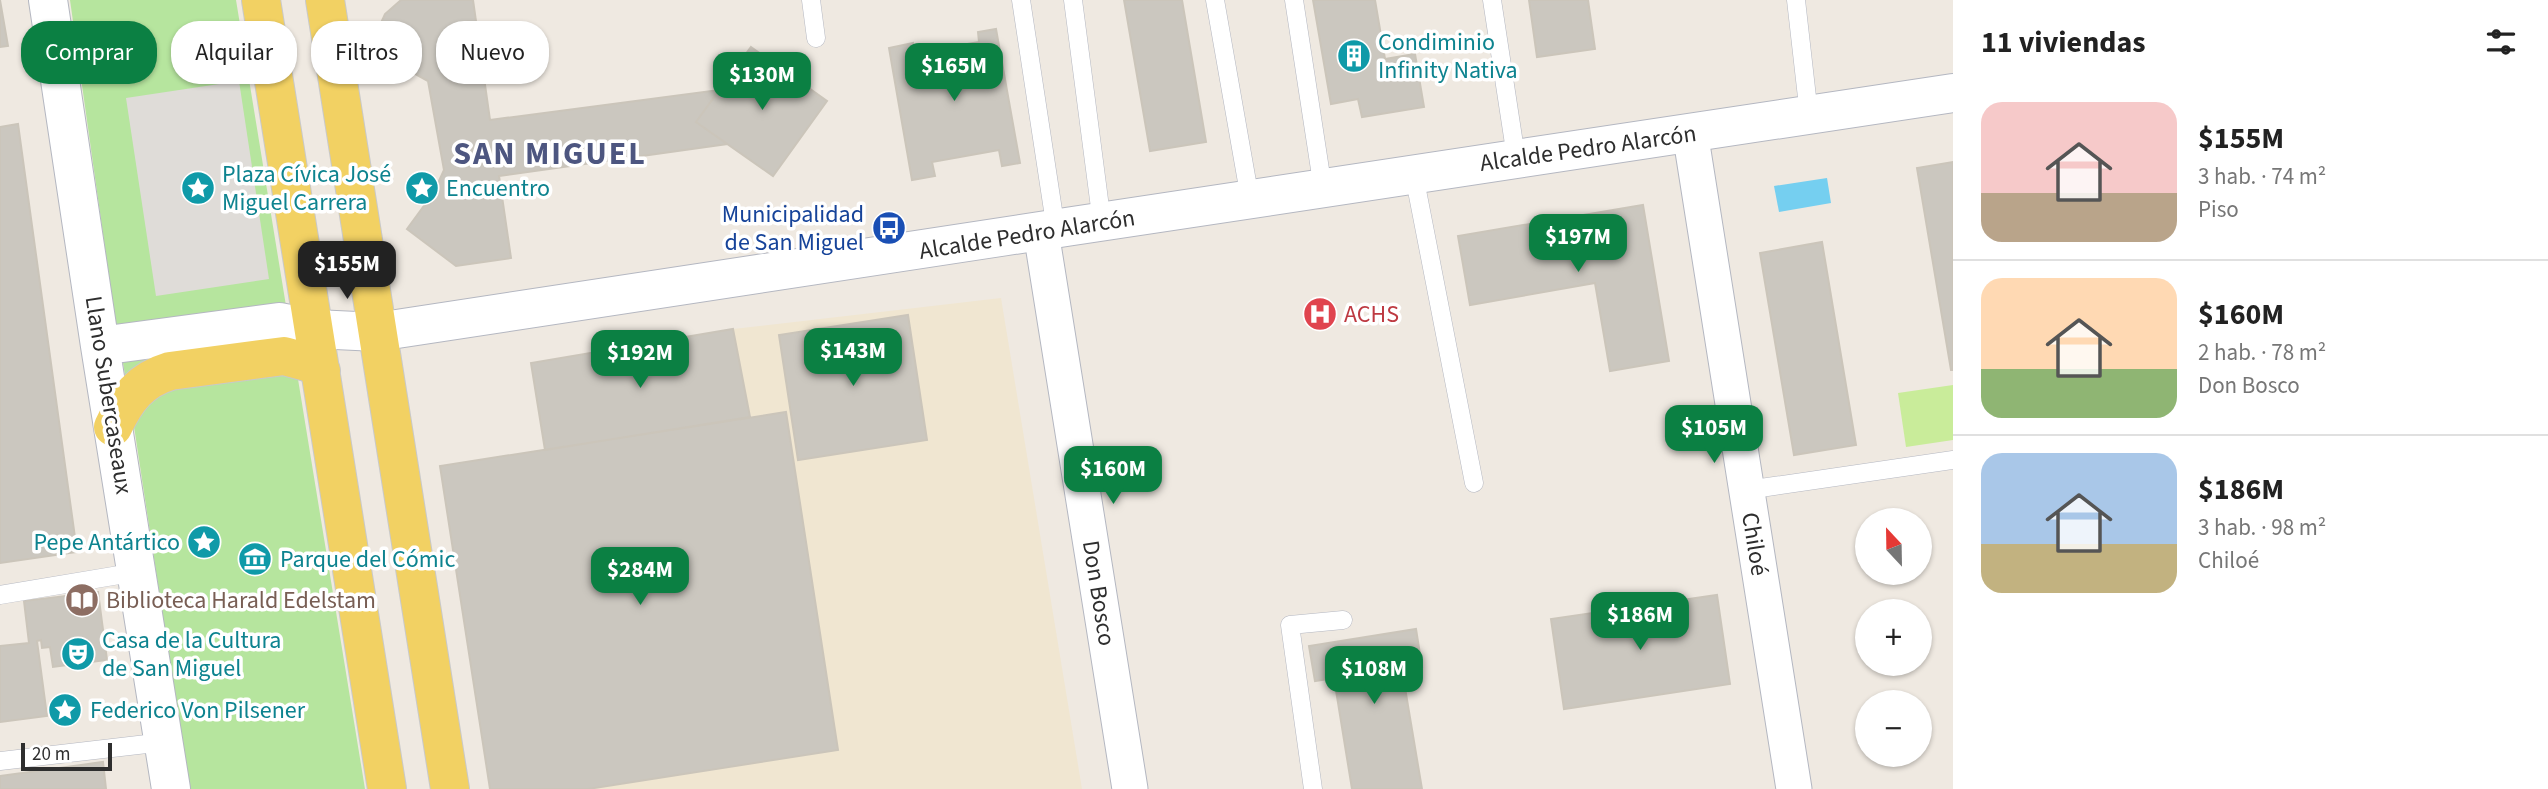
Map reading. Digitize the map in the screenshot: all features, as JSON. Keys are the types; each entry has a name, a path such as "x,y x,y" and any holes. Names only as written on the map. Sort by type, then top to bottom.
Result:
{"main road":[{"path":"261,0 387,789"},
{"path":"325,0 450,789"},
{"path":"113,426 121,409 137,388 158,374 284,356 310,363 321,371"}],"street":[{"name":"Llano Subercaseaux","path":"48,0 171,789"},
{"name":"Alcalde Pedro Alarcón","path":"100,346 279,322 315,329 377,332 1102,223 1516,157 1953,93"},
{"name":"Chiloé","path":"1690,132 1794,789"},
{"name":"Don Bosco","path":"1048,231 1130,789"}],"lane":[{"path":"811,0 816,38"},
{"path":"1021,0 1048,231"},
{"path":"1073,0 1102,223"},
{"path":"1215,0 1250,200"},
{"path":"1294,0 1323,189"},
{"path":"1492,0 1516,157"},
{"path":"1796,0 1809,115"},
{"path":"1414,175 1474,482"},
{"path":"1747,490 1953,460"},
{"path":"0,596 137,572"},
{"path":"1313,789 1290,625 1343,620"},
{"path":"0,761 164,742"}],"shaded area":[{"name":"Plaza Cívica José Miguel Carrera","path":"219,84 239,84 269,279 156,296 126,98"},
{"path":"1001,298 1082,789 588,789 838,750 786,412 750,417 733,329"}],"green space":[{"path":"70,0 236,0 239,21 171,21 171,84 250,84 365,789 189,789 113,305 82,84 157,84 157,21 73,21"},
{"path":"1953,385 1953,440 1906,447 1898,393"}],"water":[{"path":"1827,178 1831,203 1779,212 1774,186"}],"building":[{"path":"0,0 8,46 0,47"},
{"path":"401,0 473,0 476,21 436,21 436,84 485,84 490,120 719,90 696,122 727,144 499,176 511,258 456,266 407,229 434,192 444,170 428,81 422,78 422,21 382,21 385,14"},
{"path":"1124,0 1182,0 1206,142 1150,151"},
{"name":"Condiminio Infinity Nativa","path":"1313,0 1375,0 1385,59 1415,54 1424,107 1362,117 1358,99 1331,104"},
{"path":"1529,0 1588,0 1595,49 1537,57"},
{"path":"996,29 1020,163 1002,166 999,150 932,162 935,176 912,180 889,48 913,43 915,53 979,42 978,32"},
{"path":"751,47 827,101 773,176 696,122"},
{"path":"18,124 77,552 0,563 0,127"},
{"path":"1953,162 1953,370 1951,370 1917,168"},
{"path":"1643,205 1669,361 1610,371 1595,283 1470,305 1458,236"},
{"path":"1822,242 1856,445 1794,455 1760,253"},
{"path":"908,315 927,440 798,460 779,335"},
{"path":"733,329 750,417 545,450 531,363"},
{"path":"786,412 838,750 588,789 490,789 440,466"},
{"name":"Casa de la Cultura de San Miguel","path":"98,592 107,660 53,667 50,647 42,648 41,640 37,641 47,716 0,722 0,646 29,643 24,601"},
{"path":"1717,595 1730,684 1564,709 1551,619"},
{"path":"1416,629 1422,667 1402,670 1422,789 1352,789 1334,678 1315,681 1309,646"},
{"path":"103,762 106,789 0,789 0,776"}],"place":[{"name":"Condiminio Infinity Nativa","path":"1354,56"},
{"name":"Plaza Cívica José Miguel Carrera","path":"198,188"},
{"name":"Encuentro","path":"422,188"},
{"name":"Municipalidad de San Miguel","path":"889,228"},
{"name":"ACHS","path":"1320,314"},
{"name":"Pepe Antártico","path":"204,542"},
{"name":"Parque del Cómic","path":"255,559"},
{"name":"Biblioteca Harald Edelstam","path":"82,600"},
{"name":"Casa de la Cultura de San Miguel","path":"78,654"},
{"name":"Federico Von Pilsener","path":"65,710"}],"district":[{"name":"SAN MIGUEL","path":"550,153"}]}
